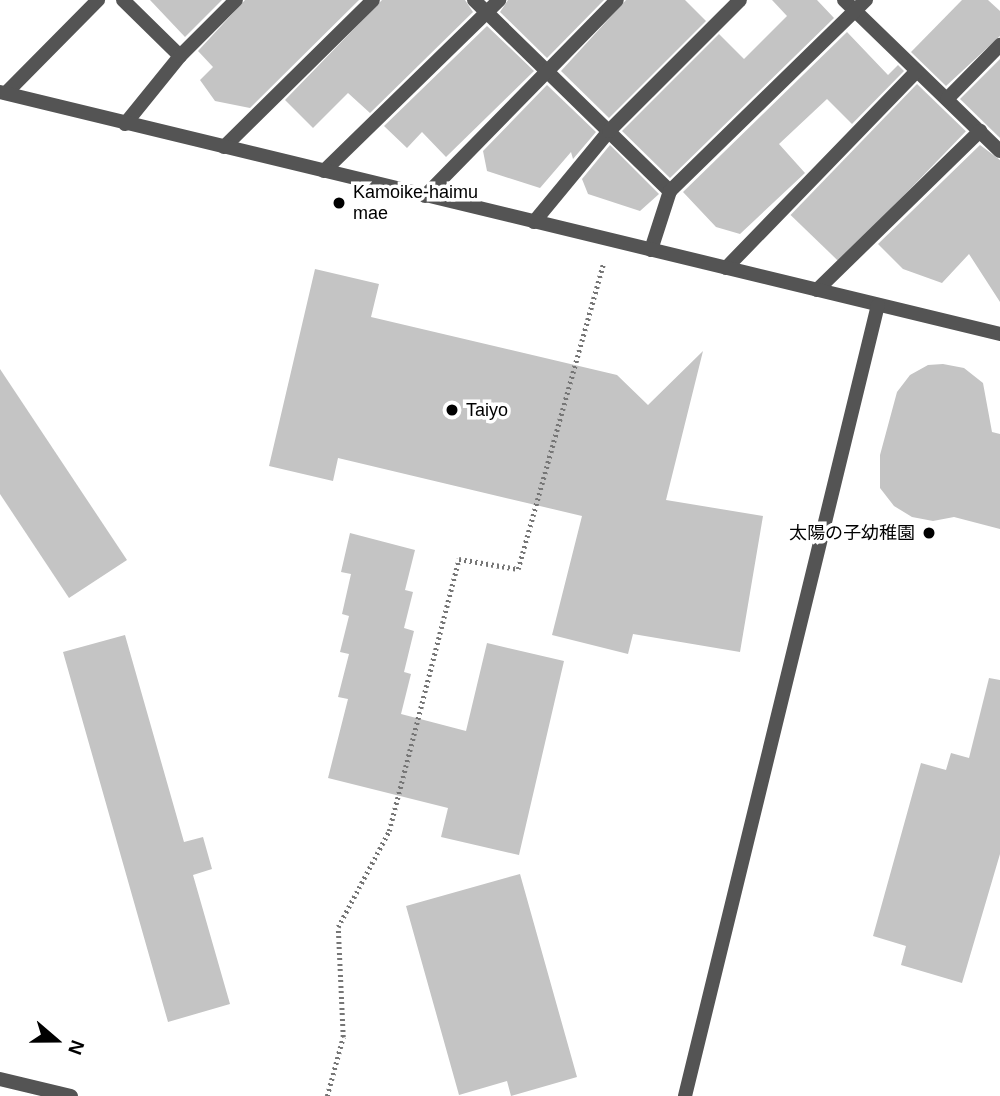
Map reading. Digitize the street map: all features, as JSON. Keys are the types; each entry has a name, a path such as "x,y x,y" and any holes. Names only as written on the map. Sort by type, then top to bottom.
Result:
{"street":[{"path":"3,92 98,0"},
{"path":"123,0 180,56"},
{"path":"125,124 180,56 236,0"},
{"path":"224,147 373,0"},
{"path":"474,0 670,191"},
{"path":"324,171 499,0"},
{"path":"425,195 617,0"},
{"path":"534,222 609,131 740,0"},
{"path":"844,0 1000,151"},
{"path":"651,250 670,191 866,0"},
{"path":"947,99 1000,45"},
{"path":"726,268 917,71"},
{"path":"3,92 125,124 1000,334"},
{"path":"817,290 979,131"},
{"path":"685,1096 878,305"},
{"path":"0,1079 71,1096"}],"path":[{"path":"327,1096 343,1038 338,927 389,831 459,559 518,569 610,240"}],"building":[{"path":"150,0 222,0 185,37"},
{"path":"245,0 359,0 250,108 215,101 200,80 213,67 198,51"},
{"path":"382,0 465,0 473,12 370,113 348,93 313,128 285,100"},
{"path":"508,0 604,0 547,58 500,12"},
{"path":"626,0 685,0 706,21 609,118 561,71"},
{"path":"772,0 817,0 834,18 670,178 622,131 719,34 744,59 787,16"},
{"path":"962,0 988,0 1000,11 1000,36 946,86 911,52"},
{"path":"487,26 534,71 446,157 422,132 407,148 384,126"},
{"path":"847,32 888,75 898,65 904,71 852,124 827,99 779,144 805,173 740,234 716,227 683,192"},
{"path":"1000,59 1000,138 960,99"},
{"path":"917,84 966,131 839,262 791,215"},
{"path":"547,85 596,132 573,159 571,152 540,188 487,171 483,151"},
{"path":"610,145 659,194 640,211 588,194 582,179"},
{"path":"980,145 1000,160 1000,302 969,254 942,283 903,269 878,244"},
{"path":"315,269 379,284 371,317 617,375 648,405 703,351 666,500 763,516 740,652 633,634 628,654 552,635 582,516 338,458 333,481 269,466"},
{"path":"943,364 964,368 983,383 992,432 1000,434 1000,529 954,517 933,521 912,517 894,506 880,488 880,455 897,392 910,375 928,365"},
{"path":"0,369 127,560 69,598 0,494"},
{"path":"350,533 415,550 405,590 413,592 404,628 414,631 404,672 411,674 401,714 466,731 487,643 564,661 519,855 441,837 448,808 328,778 348,699 338,697 349,654 340,652 349,616 342,614 351,574 341,572"},
{"path":"125,635 184,842 203,837 212,869 193,875 230,1004 168,1022 63,652"},
{"path":"989,678 1000,680 1000,854 962,983 901,965 906,946 873,936 921,763 946,770 951,753 969,758"},
{"path":"520,874 577,1077 511,1096 507,1081 459,1095 406,906"}],"place":[{"name":"Kamoike-haimu mae","path":"339,203"},
{"name":"Taiyo","path":"452,410"},
{"name":"太陽の子幼稚園","path":"929,533"}]}
